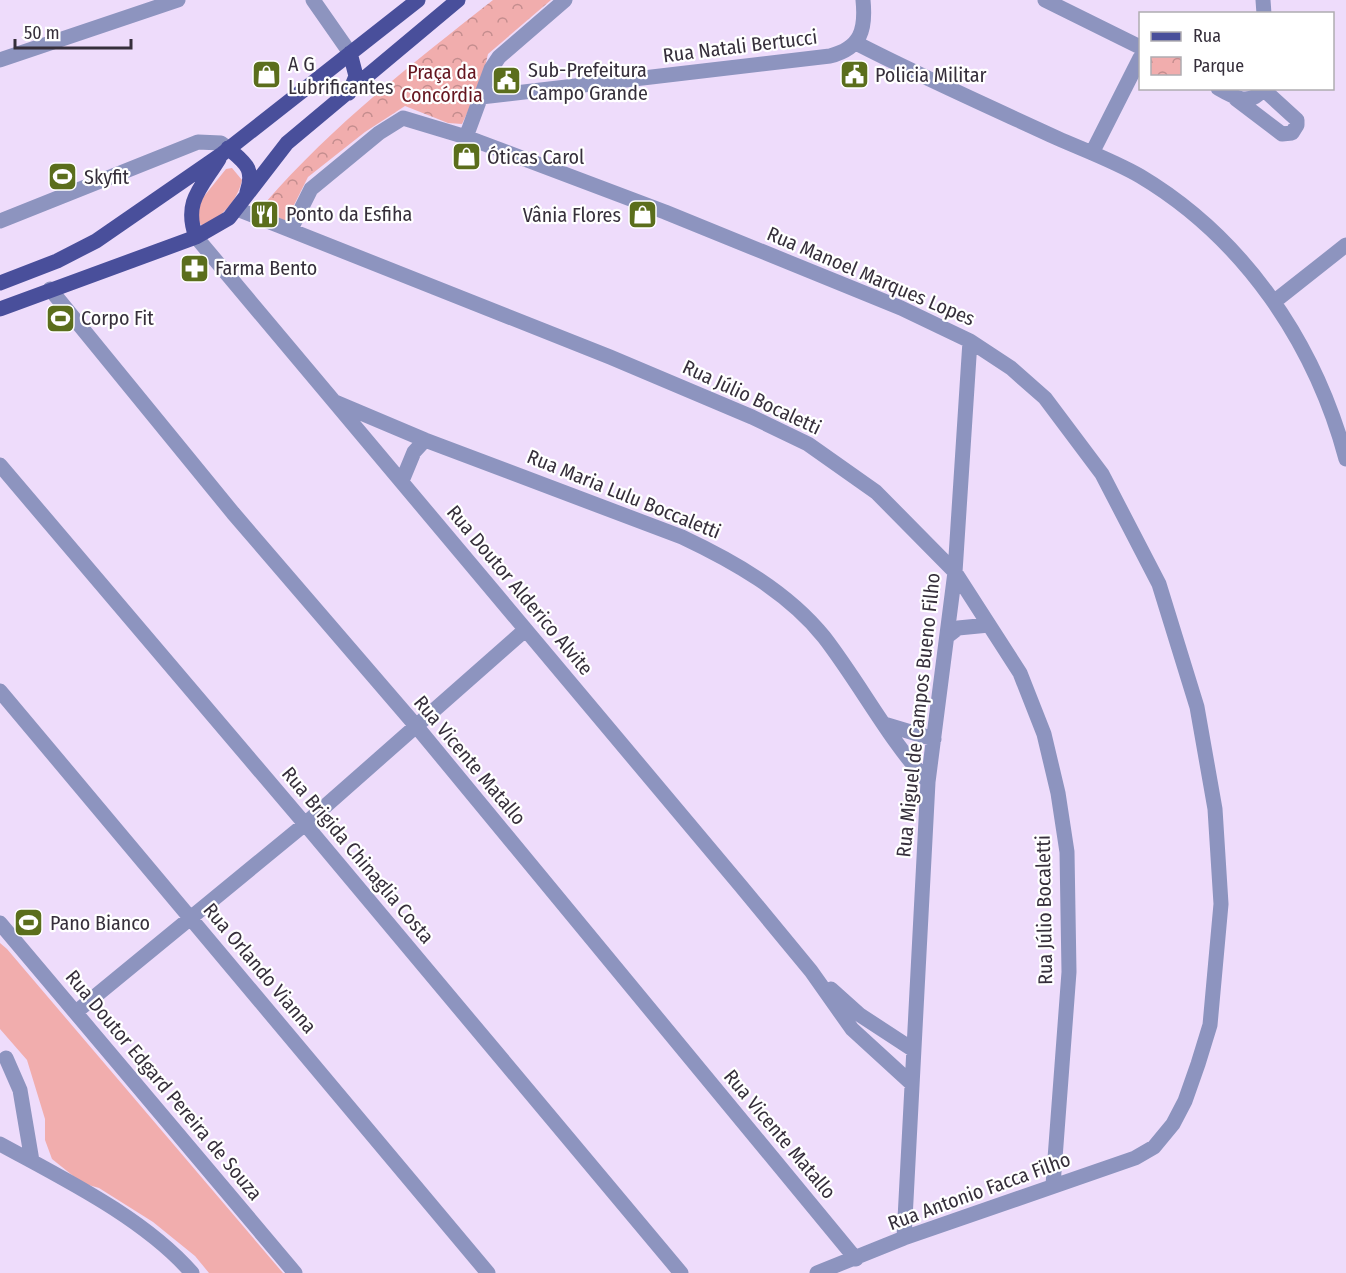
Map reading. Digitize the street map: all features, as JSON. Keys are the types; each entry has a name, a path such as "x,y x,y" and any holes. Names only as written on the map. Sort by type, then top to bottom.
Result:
{"main road":[{"path":"0,283 57,261 96,241 225,151 418,0"},
{"path":"0,309 196,237 229,218 287,143 458,0"},
{"path":"349,93 356,76 350,53"},
{"path":"225,151 247,164 252,179 246,195"},
{"path":"196,237 190,220 191,208 225,151"}],"street":[{"path":"0,60 143,5 178,0"},
{"path":"313,0 350,53"},
{"path":"466,137 491,69 499,57 566,0"},
{"path":"862,0 865,22 856,43 1138,175 1182,205 1240,259 1275,301 1318,379 1346,459"},
{"path":"1045,0 1139,47"},
{"name":"Rua Natali Bertucci","path":"481,97 830,56 846,52 856,43"},
{"path":"1092,153 1139,60"},
{"path":"1221,90 1282,134 1292,133 1297,120 1265,90"},
{"path":"1236,99 1253,98 1263,90"},
{"name":"Rua Manoel Marques Lopes","path":"291,229 311,189 391,124 403,118 466,137 676,217 869,295 970,341 1011,368 1044,398 1102,474 1159,584 1197,707 1215,809 1221,904 1210,1025 1185,1101 1173,1124 1154,1147"},
{"path":"0,221 198,142 221,143 225,151"},
{"name":"Rua Júlio Bocaletti","path":"237,209 621,361 752,417 808,444 876,492 955,572 1020,673 1044,734 1058,793 1067,852 1069,972 1053,1185"},
{"name":"Rua Doutor Alderico Alvite","path":"196,237 811,971 852,1029 911,1083"},
{"path":"1275,301 1346,245"},
{"name":"Rua Vicente Matallo","path":"50,290 233,513 417,727 856,1259"},
{"name":"Rua Miguel de Campos Bueno Filho","path":"904,1238 912,1048 928,782 949,635 955,572 970,341"},
{"name":"Rua Maria Lulu Boccaletti","path":"332,401 425,440 682,537 722,556 757,579 810,622 884,724 893,742 928,782"},
{"path":"402,482 414,452 425,440"},
{"name":"Rua Brigida Chinaglia Costa","path":"0,465 305,824 681,1273"},
{"path":"949,635 958,628 989,625"},
{"path":"76,1012 305,824 525,630"},
{"name":"Rua Orlando Vianna","path":"0,691 488,1273"},
{"path":"884,724 934,739"},
{"name":"Rua Doutor Edgard Pereira de Souza","path":"0,923 295,1273"},
{"name":"Rua Doutor Alderico Alvite","path":"811,971 860,1015 912,1048"},
{"path":"0,1072 3,1054"},
{"path":"3,1054 20,1090 32,1161"},
{"path":"0,1144 136,1224 178,1257 192,1273"},
{"name":"Rua Antonio Facca Filho","path":"817,1273 904,1238 1135,1158 1154,1147"}],"green space":[{"name":"Praça da Concórdia","path":"493,0 551,0 488,54 481,83 462,124 448,123 405,106 365,132 308,177 286,221 271,214 266,202 318,147 404,71"},
{"path":"232,168 242,180 240,188 222,214 203,227 196,219 197,205 226,169"},
{"path":"0,943 283,1273 209,1273 195,1256 153,1222 99,1188 82,1183 52,1159 45,1140 45,1119 27,1060 0,1029"}],"place":[{"name":"A G Lubrificantes","path":"267,75"},
{"name":"Policia Militar","path":"854,75"},
{"name":"Sub-Prefeitura Campo Grande","path":"507,81"},
{"name":"Óticas Carol","path":"466,157"},
{"name":"Skyfit","path":"63,177"},
{"name":"Ponto da Esfiha","path":"265,214"},
{"name":"Vânia Flores","path":"642,215"},
{"name":"Farma Bento","path":"194,268"},
{"name":"Corpo Fit","path":"60,318"},
{"name":"Pano Bianco","path":"29,923"}]}
